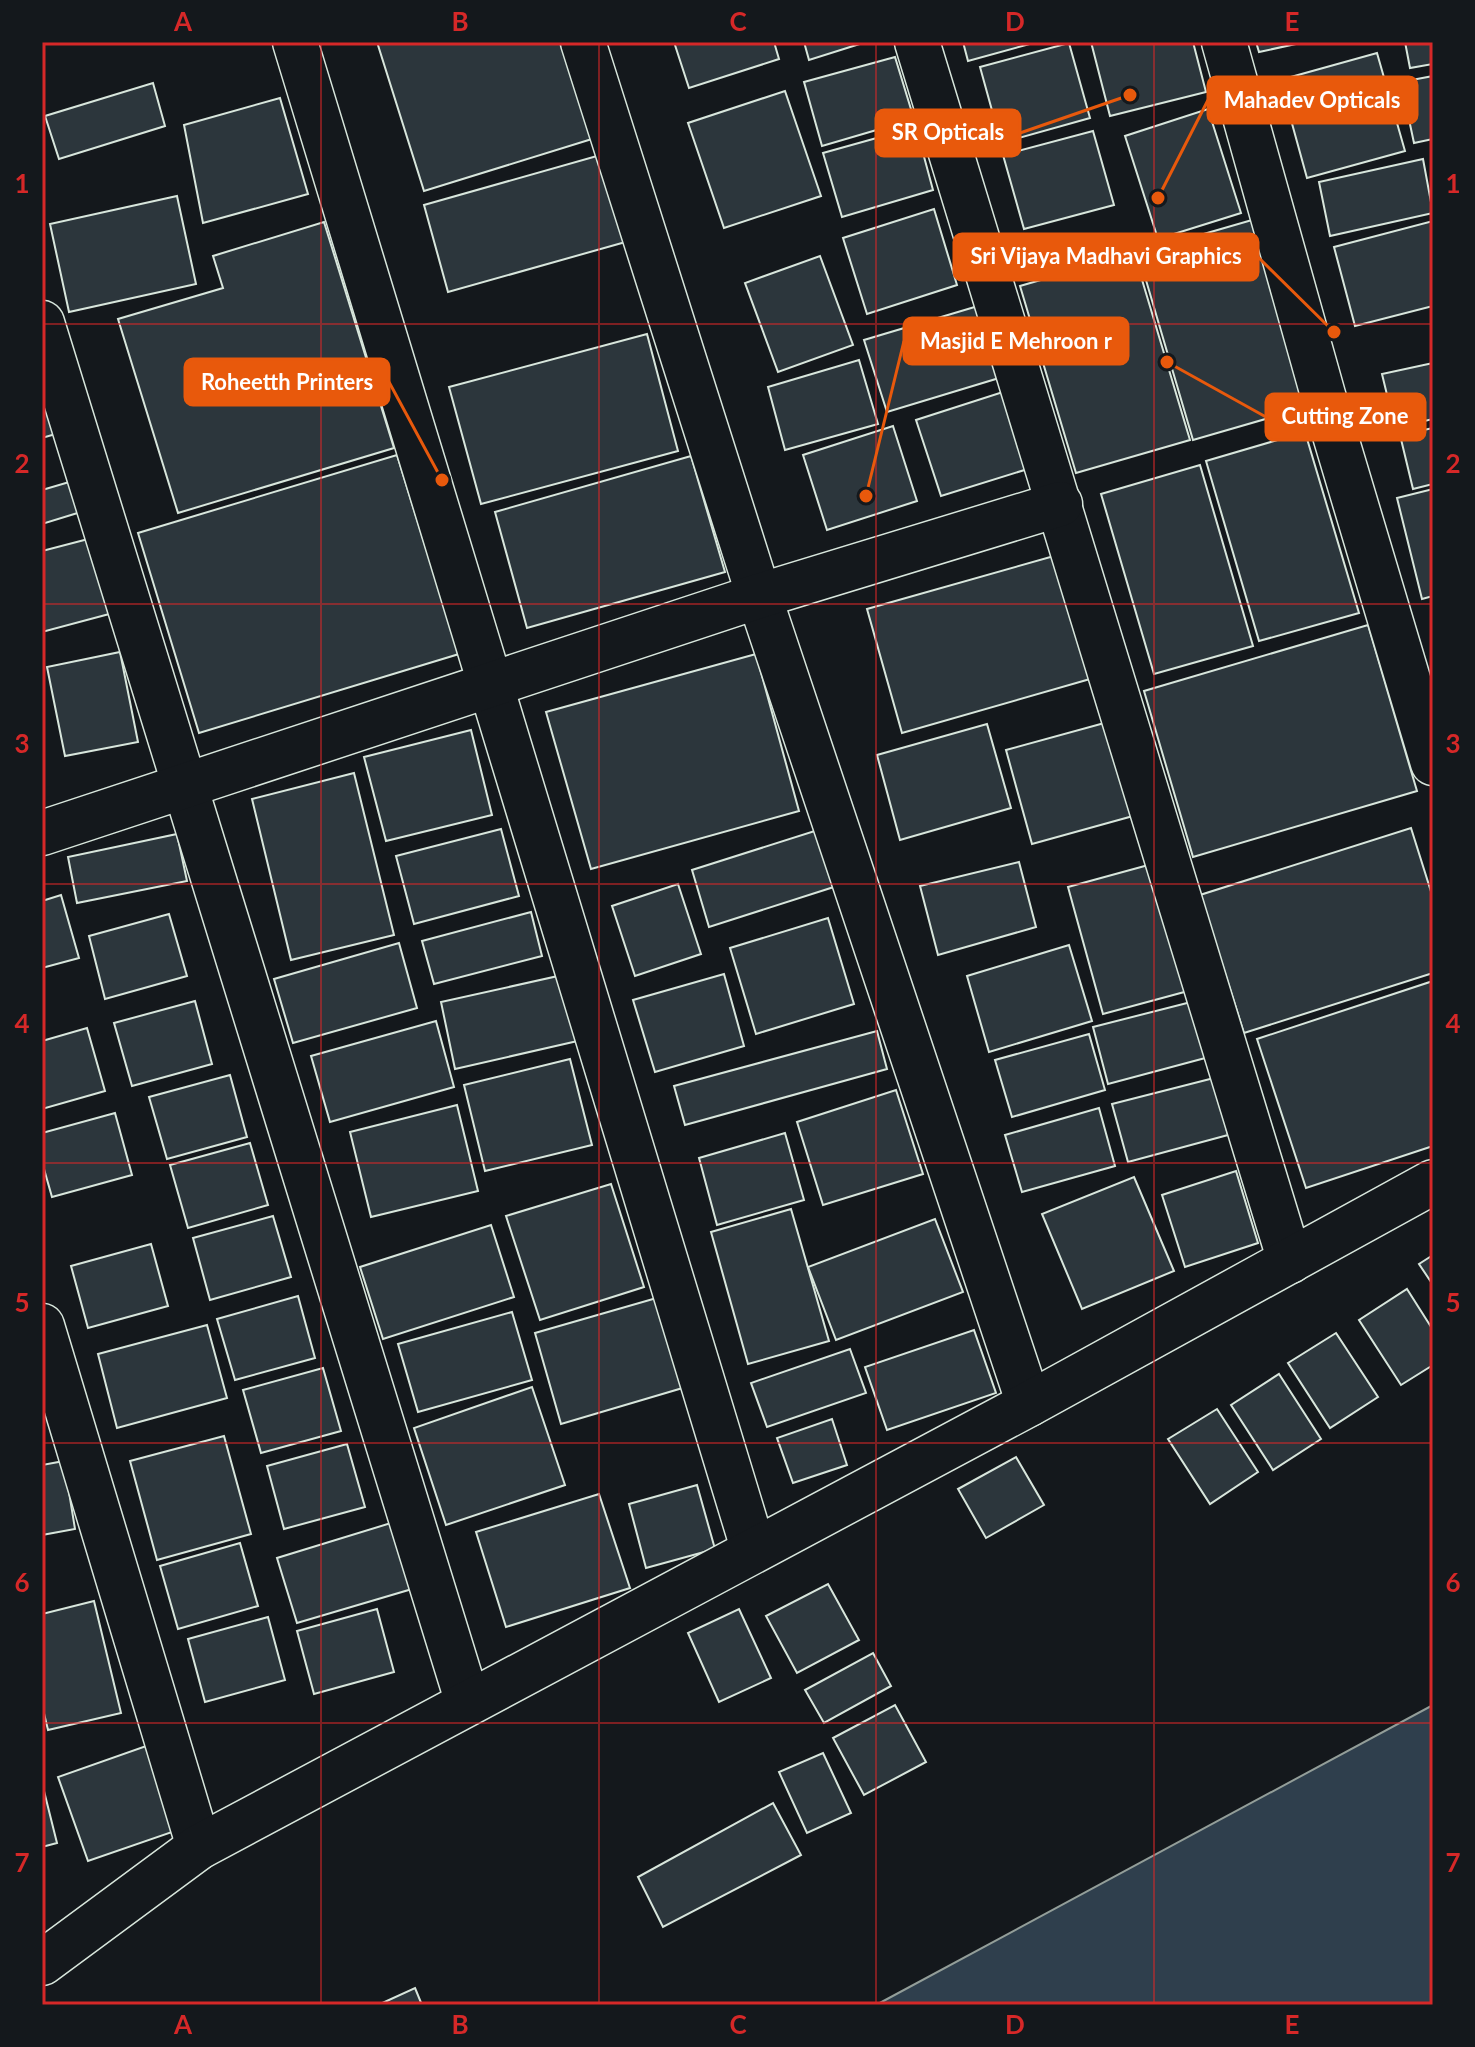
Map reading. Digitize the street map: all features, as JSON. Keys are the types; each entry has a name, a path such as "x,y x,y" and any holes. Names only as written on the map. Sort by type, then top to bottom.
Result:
{"street":[{"path":"295,42 753,1548"},
{"path":"583,42 759,596 1029,1404"},
{"path":"917,42 1290,1261"},
{"path":"1224,42 1323,395 1433,763"},
{"path":"42,323 468,1703"},
{"path":"42,833 759,596 1060,504"},
{"path":"42,1963 199,1847 753,1548 1029,1404 1433,1182"},
{"path":"42,1326 199,1847"}],"water":[{"path":"1433,1705 1433,2005 876,2005"}],"building":[{"path":"377,42 579,42 608,134 424,191"},
{"path":"674,42 774,42 779,59 689,88"},
{"path":"804,42 866,42 809,60"},
{"path":"963,42 1037,42 968,61"},
{"path":"1091,42 1193,42 1206,92 1110,116"},
{"path":"1256,42 1305,42 1259,52"},
{"path":"1405,42 1433,42 1433,64 1410,68"},
{"path":"1069,43 1090,118 1001,143 980,67"},
{"path":"1377,53 1405,151 1307,178 1280,80"},
{"path":"895,57 914,119 822,146 804,82"},
{"path":"1433,76 1433,139 1414,143 1401,82"},
{"path":"153,83 165,126 59,159 45,116"},
{"path":"785,91 821,196 724,228 688,123"},
{"path":"280,98 308,194 203,223 184,125"},
{"path":"1208,109 1241,213 1158,239 1125,136"},
{"path":"916,127 933,190 842,217 823,153"},
{"path":"1093,131 1114,205 1024,229 1003,155"},
{"path":"604,154 629,241 448,292 424,205"},
{"path":"1423,159 1433,213 1330,236 1319,182"},
{"path":"177,196 196,284 69,312 50,224"},
{"path":"934,209 957,285 867,314 843,238"},
{"path":"1252,220 1307,407 1193,440 1138,253"},
{"path":"1433,221 1433,306 1355,326 1334,247"},
{"path":"324,222 394,448 178,513 118,319 223,288 213,256"},
{"path":"1134,253 1190,440 1076,473 1020,286"},
{"path":"820,256 853,345 778,372 745,283"},
{"path":"988,303 1009,375 887,412 864,340"},
{"path":"647,334 678,451 481,504 449,387"},
{"path":"859,360 878,424 785,450 768,387"},
{"path":"1433,363 1433,419 1395,428 1382,374"},
{"path":"42,375 59,433 42,438"},
{"path":"1006,391 1031,468 941,496 916,420"},
{"path":"893,426 917,501 827,530 803,455"},
{"path":"1433,428 1433,484 1413,489 1400,435"},
{"path":"1305,432 1359,613 1259,641 1206,461"},
{"path":"397,455 459,654 199,733 138,533"},
{"path":"691,456 725,572 527,628 495,512"},
{"path":"1200,465 1253,646 1154,674 1101,494"},
{"path":"76,480 84,511 42,524 42,490"},
{"path":"1433,489 1433,596 1422,599 1397,498"},
{"path":"92,538 113,613 42,632 42,551"},
{"path":"1061,554 1097,677 902,733 867,609"},
{"path":"1368,625 1417,791 1193,857 1144,691"},
{"path":"120,652 138,742 65,756 47,667"},
{"path":"756,654 799,811 591,869 546,712"},
{"path":"1108,722 1133,816 1032,844 1006,750"},
{"path":"987,724 1011,808 900,840 877,755"},
{"path":"471,730 492,815 386,841 364,757"},
{"path":"354,773 394,935 291,960 252,799"},
{"path":"1411,828 1433,898 1433,973 1244,1033 1200,895"},
{"path":"501,829 519,896 414,924 396,856"},
{"path":"821,829 840,885 709,927 692,870"},
{"path":"177,834 187,881 77,903 68,857"},
{"path":"1019,862 1036,927 938,955 920,886"},
{"path":"1152,864 1188,991 1103,1014 1068,887"},
{"path":"678,884 701,954 635,976 612,906"},
{"path":"61,895 79,958 42,968 42,901"},
{"path":"531,912 542,956 434,984 422,941"},
{"path":"169,914 187,976 105,999 89,936"},
{"path":"828,918 854,1004 756,1034 730,948"},
{"path":"399,943 417,1008 293,1043 274,979"},
{"path":"1069,945 1092,1021 989,1052 967,976"},
{"path":"567,974 582,1040 455,1069 441,1002"},
{"path":"724,974 744,1046 655,1072 633,1000"},
{"path":"1433,981 1433,1146 1306,1188 1257,1039"},
{"path":"195,1001 212,1064 132,1086 114,1023"},
{"path":"1195,1001 1209,1057 1108,1084 1093,1027"},
{"path":"436,1021 454,1087 330,1122 311,1056"},
{"path":"87,1028 105,1091 42,1109 42,1041"},
{"path":"877,1031 887,1069 685,1125 674,1086"},
{"path":"1089,1034 1105,1090 1012,1117 995,1060"},
{"path":"570,1059 592,1145 485,1171 464,1085"},
{"path":"230,1075 247,1137 167,1159 149,1097"},
{"path":"1214,1078 1228,1135 1128,1162 1112,1104"},
{"path":"896,1090 923,1174 823,1205 797,1122"},
{"path":"457,1105 478,1191 371,1217 350,1132"},
{"path":"1099,1108 1115,1166 1022,1192 1005,1135"},
{"path":"115,1113 132,1175 52,1197 42,1162 42,1133"},
{"path":"785,1133 804,1200 717,1225 699,1158"},
{"path":"250,1143 268,1205 188,1228 170,1165"},
{"path":"1236,1171 1258,1243 1185,1267 1162,1195"},
{"path":"1134,1177 1174,1271 1082,1309 1042,1214"},
{"path":"611,1184 644,1287 540,1320 506,1216"},
{"path":"791,1209 829,1341 748,1364 711,1232"},
{"path":"273,1216 291,1277 210,1300 193,1238"},
{"path":"935,1219 963,1292 836,1340 808,1267"},
{"path":"491,1225 514,1297 383,1339 360,1267"},
{"path":"151,1244 168,1306 88,1328 71,1266"},
{"path":"1433,1255 1433,1285 1419,1264"},
{"path":"1407,1289 1433,1330 1433,1365 1401,1385 1359,1320"},
{"path":"298,1296 315,1358 235,1380 217,1319"},
{"path":"660,1297 686,1387 561,1424 535,1333"},
{"path":"512,1312 532,1380 418,1412 398,1344"},
{"path":"207,1325 227,1398 117,1428 98,1354"},
{"path":"974,1330 996,1393 887,1430 865,1367"},
{"path":"1336,1333 1378,1397 1330,1428 1288,1363"},
{"path":"850,1349 866,1393 767,1427 751,1383"},
{"path":"323,1368 341,1431 261,1453 243,1390"},
{"path":"1279,1374 1321,1439 1273,1470 1231,1405"},
{"path":"532,1387 565,1485 446,1525 414,1428"},
{"path":"1217,1409 1258,1472 1210,1504 1168,1439"},
{"path":"832,1419 847,1465 793,1483 777,1438"},
{"path":"224,1436 251,1534 157,1560 130,1461"},
{"path":"347,1444 365,1507 284,1529 267,1466"},
{"path":"1016,1457 1044,1505 986,1538 958,1489"},
{"path":"64,1461 75,1529 42,1535 42,1465"},
{"path":"697,1485 715,1549 646,1568 629,1504"},
{"path":"599,1494 630,1588 506,1627 476,1532"},
{"path":"391,1523 412,1589 297,1623 277,1558"},
{"path":"240,1543 258,1606 178,1629 160,1566"},
{"path":"828,1584 859,1640 797,1673 766,1616"},
{"path":"94,1601 121,1713 48,1730 42,1705 42,1614"},
{"path":"377,1609 394,1672 314,1694 297,1631"},
{"path":"739,1609 771,1678 719,1702 688,1633"},
{"path":"268,1617 285,1680 205,1702 188,1639"},
{"path":"873,1653 891,1686 824,1723 805,1690"},
{"path":"895,1705 926,1762 864,1795 833,1738"},
{"path":"149,1745 178,1830 88,1861 58,1777"},
{"path":"823,1753 851,1813 807,1833 779,1772"},
{"path":"42,1783 57,1843 42,1847"},
{"path":"773,1803 801,1855 663,1927 638,1877"},
{"path":"415,1988 422,2005 378,2005"}],"place":[{"name":"SR Opticals","path":"1130,95"},
{"name":"Mahadev Opticals","path":"1158,198"},
{"name":"Sri Vijaya Madhavi Graphics","path":"1334,332"},
{"name":"Cutting Zone","path":"1167,362"},
{"name":"Roheetth Printers","path":"442,480"},
{"name":"Masjid E Mehroon r","path":"866,496"}]}
